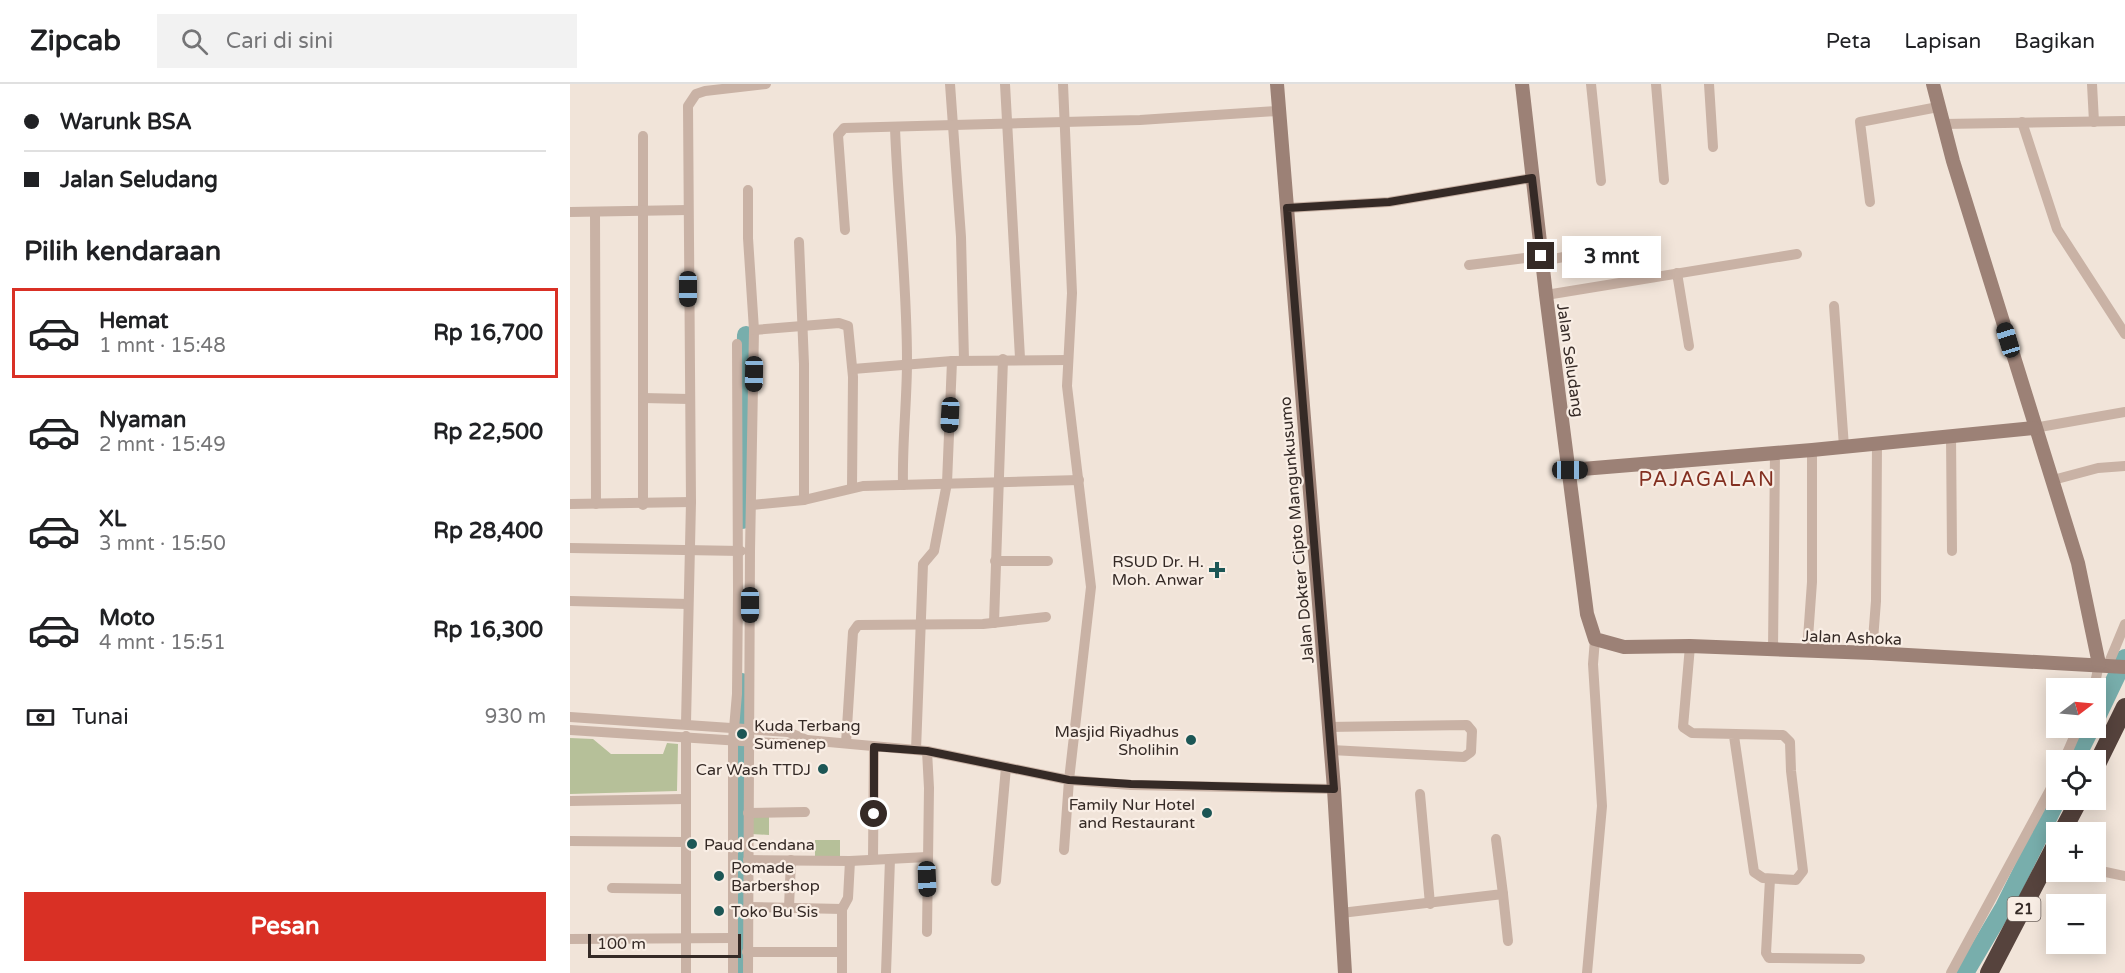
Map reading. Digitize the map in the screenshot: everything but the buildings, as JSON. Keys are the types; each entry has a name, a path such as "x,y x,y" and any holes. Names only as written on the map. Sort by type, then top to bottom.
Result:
{"highway":[{"path":"2104,750 2125,707"},
{"name":"21","path":"1989,973 2046,873"}],"street":[{"path":"686,723 691,502 688,106 690,99 696,93 766,84"},
{"path":"950,84 961,237 964,360"},
{"path":"1005,84 1020,358"},
{"path":"1063,84 1072,293 1067,386 1091,587 1069,780 1064,850"},
{"name":"Jalan Dokter Cipto Mangunkusumo","path":"1277,84 1277,111 1287,208 1327,727 1334,789 1345,973"},
{"name":"Jalan Seludang","path":"1522,84 1541,259 1587,614 1595,639"},
{"path":"1591,84 1601,181"},
{"path":"1656,84 1664,180"},
{"path":"1709,84 1713,147"},
{"path":"1933,84 2034,428 2053,480 2078,563 2104,665"},
{"path":"2092,84 2094,122"},
{"path":"1870,201 1860,123 1938,107"},
{"path":"845,230 838,140 840,131 844,128 894,128 953,123 1140,120 1277,111"},
{"path":"1943,124 2125,121"},
{"path":"2022,122 2057,229 2125,334"},
{"path":"894,128 903,237 907,363 902,434 903,485"},
{"path":"643,136 645,213 643,505"},
{"path":"1287,208 1389,202 1532,178"},
{"path":"748,190 748,237 754,330 752,504 749,551 748,973"},
{"path":"570,212 645,213 688,210"},
{"path":"595,213 598,363 596,504"},
{"path":"799,242 804,500"},
{"path":"1469,265 1541,259 1612,248"},
{"path":"1546,295 1797,254"},
{"path":"1677,273 1689,346"},
{"path":"1834,306 1844,447"},
{"path":"754,330 839,323 848,326 853,369 852,487"},
{"path":"732,973 737,344"},
{"path":"853,369 964,360 1020,358 1068,360"},
{"path":"994,623 995,561 1001,484 1003,359"},
{"path":"927,932 929,788 922,751 923,561 934,551 947,483 952,361"},
{"path":"643,398 689,399"},
{"path":"1570,470 1812,450 2034,428 2125,412"},
{"path":"1951,435 1952,551"},
{"path":"1872,653 1876,601 1878,443"},
{"path":"1807,652 1812,582 1812,450"},
{"path":"1773,650 1775,453"},
{"path":"2053,480 2098,468 2125,466"},
{"path":"752,504 804,500 852,487 1079,480"},
{"path":"570,504 643,505 691,502"},
{"path":"570,548 749,551"},
{"path":"995,561 1048,561"},
{"path":"570,601 688,604"},
{"path":"846,744 854,628 863,623 922,625 994,623 1046,617"},
{"path":"2098,678 2125,624"},
{"path":"1587,973 1602,806 1593,663 1595,639"},
{"name":"Jalan Ashoka","path":"1595,639 1624,648 1690,646 2125,667"},
{"path":"1690,646 1683,728 1692,733 1734,736 1783,735 1790,742 1791,771 1803,871 1796,880 1770,879 1757,876 1754,872 1734,736"},
{"path":"570,717 686,723 788,732 807,740 922,751 1069,780 1131,784 1334,789"},
{"path":"1327,727 1467,725 1472,731 1471,752 1464,757 1331,750"},
{"path":"570,730 788,744 807,740"},
{"path":"686,736 686,973"},
{"path":"873,859 874,747"},
{"path":"996,881 1006,767"},
{"path":"1420,794 1430,904"},
{"path":"1951,973 2046,797"},
{"path":"570,801 685,799"},
{"path":"748,813 805,812"},
{"path":"1496,839 1508,941"},
{"path":"570,841 685,842"},
{"path":"748,860 850,861 927,857"},
{"path":"886,973 890,859"},
{"path":"789,907 791,860"},
{"path":"842,973 842,909 848,898 850,861"},
{"path":"2106,872 2125,876"},
{"path":"1770,879 1766,953 1769,958 1860,959"},
{"path":"612,888 686,889"},
{"path":"1341,913 1503,894"},
{"path":"748,907 842,909"},
{"path":"570,939 733,938"},
{"path":"747,952 842,952"}],"green space":[{"path":"570,738 593,739 611,754 663,754 667,743 678,744 677,791 570,794"},
{"path":"752,815 769,815 769,835 751,834"},
{"path":"815,840 840,840 840,857 815,857"}],"waterway":[{"path":"742,520 746,335"},
{"path":"2106,698 2125,658"},
{"path":"741,722 742,682"},
{"path":"2080,750 2086,738"},
{"path":"740,746 742,973"},
{"path":"1965,973 2004,907 2052,810"}],"place":[{"name":"RSUD Dr. H. Moh. Anwar","path":"1217,570"},
{"name":"Kuda Terbang Sumenep","path":"742,734"},
{"name":"Masjid Riyadhus Sholihin","path":"1191,740"},
{"name":"Car Wash TTDJ","path":"823,769"},
{"name":"Family Nur Hotel and Restaurant","path":"1207,813"},
{"name":"Paud Cendana","path":"692,844"},
{"name":"Pomade Barbershop","path":"719,876"},
{"name":"Toko Bu Sis","path":"719,911"}],"district":[{"name":"PAJAGALAN","path":"1707,479"}],"route":[{"path":"874,814 874,747 927,751 1069,780 1131,784 1334,789 1327,727 1287,208 1389,202 1532,178 1541,256"}]}
